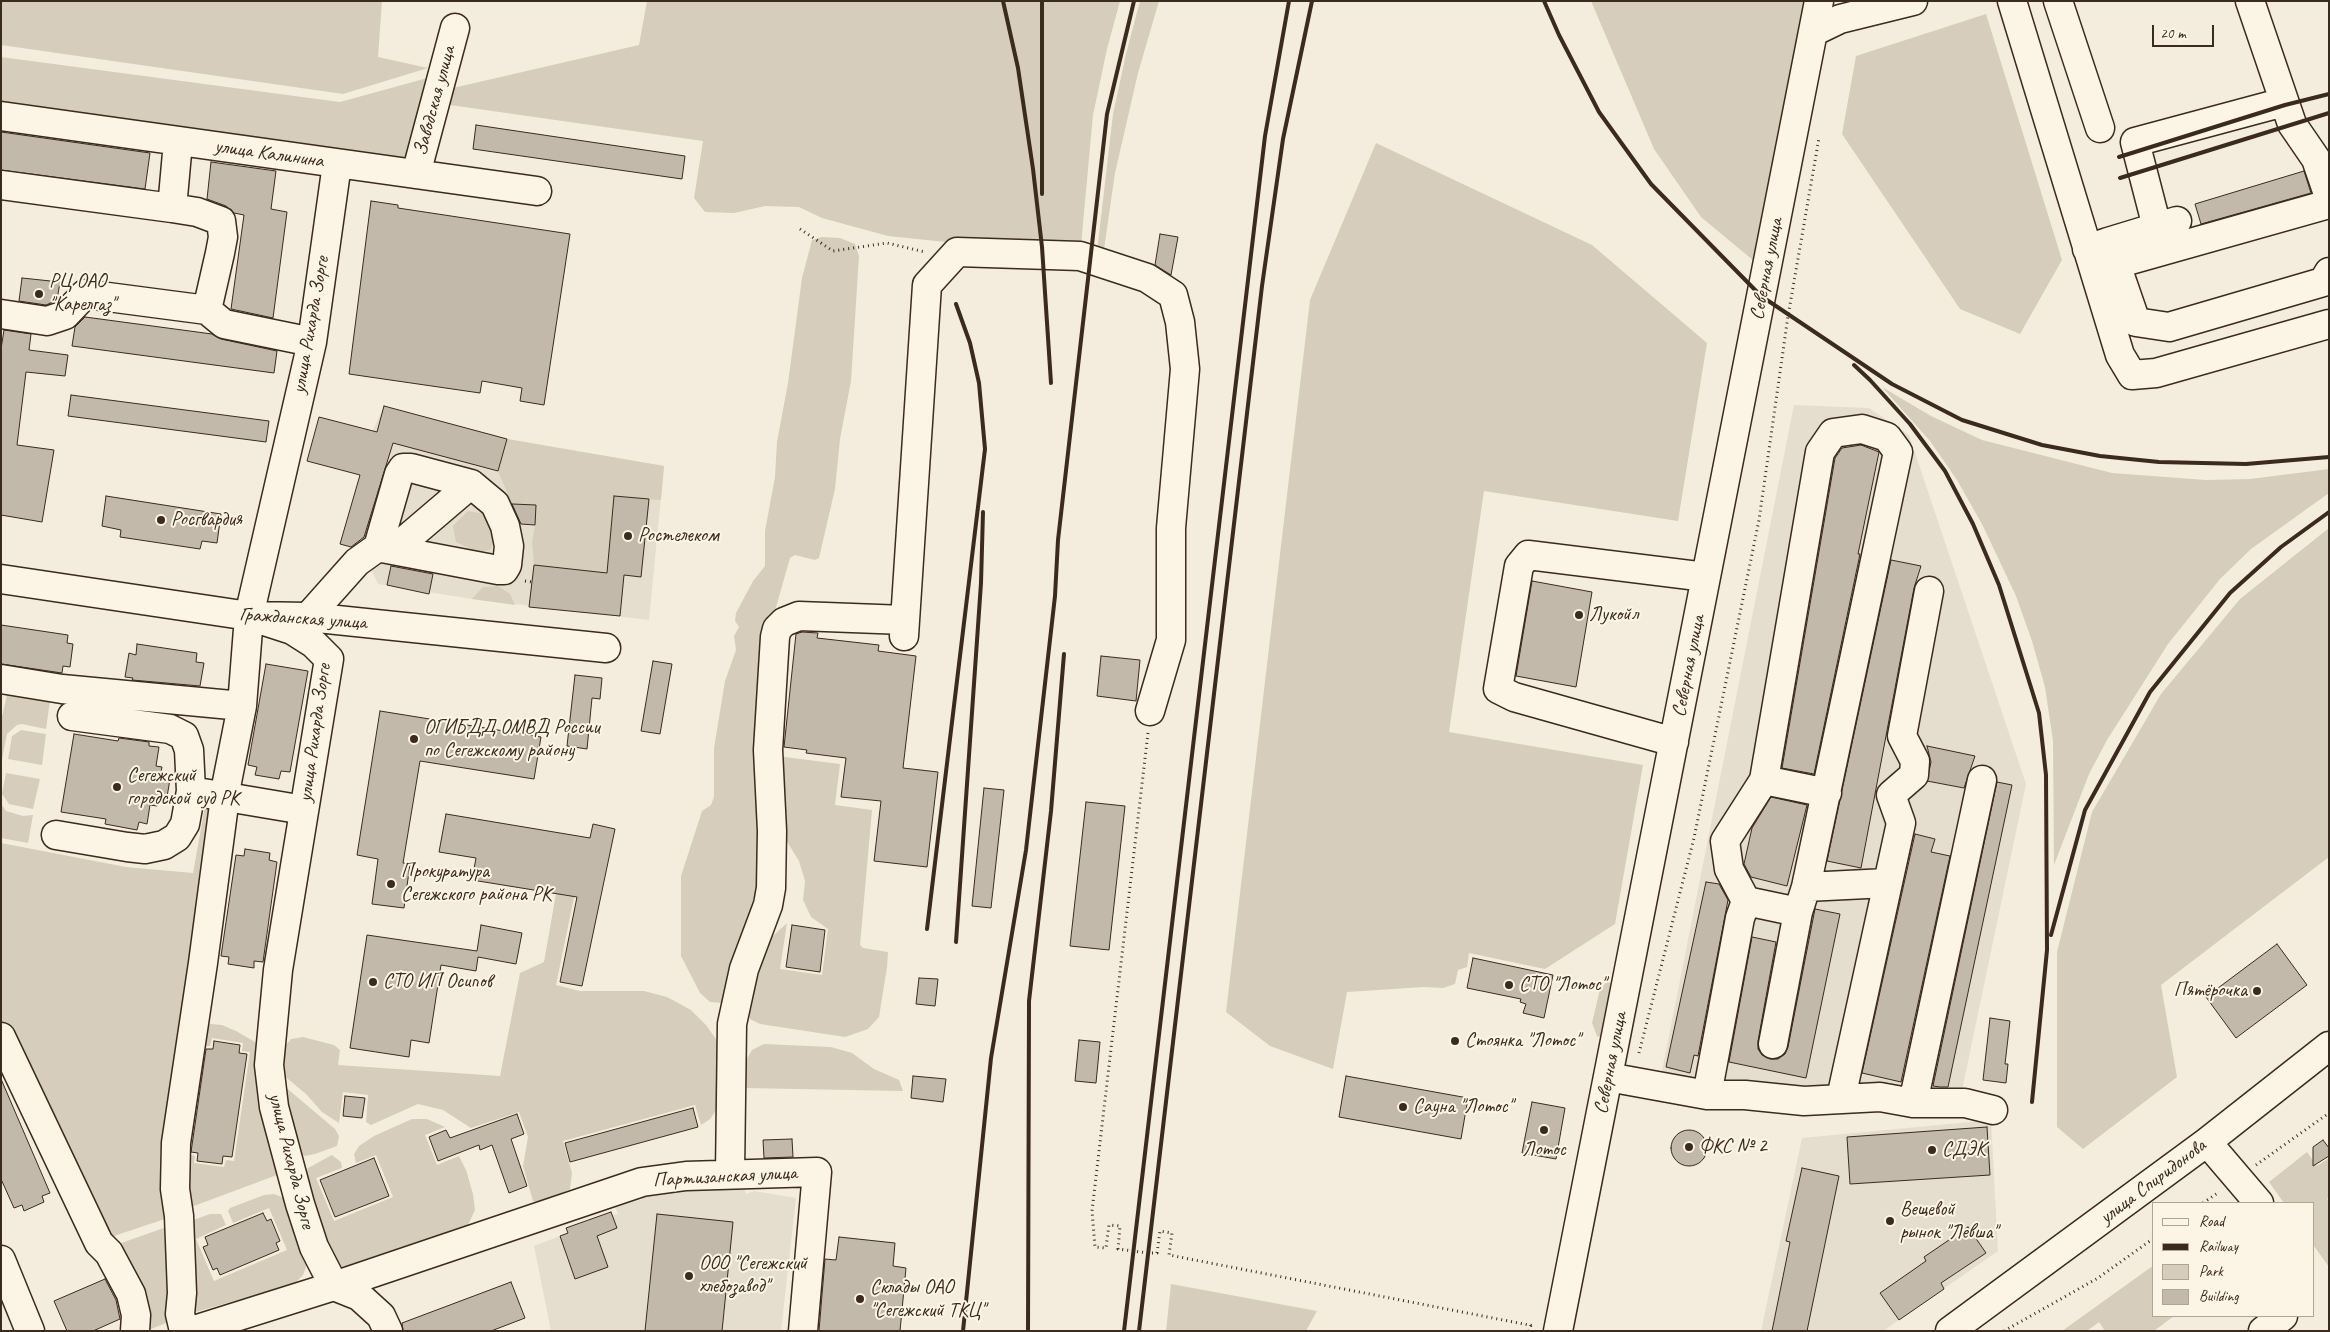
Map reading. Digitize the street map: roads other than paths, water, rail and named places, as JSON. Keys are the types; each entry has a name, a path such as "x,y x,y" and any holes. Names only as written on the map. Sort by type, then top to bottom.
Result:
{"street":[{"name":"Северная улица","path":"1558,1331 1620,1079 1674,742 1819,1"},
{"path":"1813,32 1840,20 1912,1"},
{"path":"2012,1 2104,252 2136,322 2169,327 2324,282 2329,272"},
{"path":"2058,1 2100,128"},
{"path":"2250,1 2292,124 2316,159 2329,197"},
{"name":"Заводская улица","path":"416,174 454,28"},
{"path":"2104,252 2167,224 2135,142 2284,102"},
{"name":"улица Калинина","path":"1,116 536,191"},
{"path":"172,208 178,142"},
{"name":"улица Рихарда Зорге","path":"334,1286 314,1248 300,1204 274,1107 269,1065 278,970 329,659 314,644 292,630 249,616 312,342 337,164"},
{"path":"1,185 197,212 221,221 223,236 207,310"},
{"path":"2104,252 2329,204"},
{"path":"730,1174 732,1024 744,969 768,905 771,888 772,831 768,742 770,693 777,629 784,622 799,616 905,628 927,285 957,252 1080,256 1147,278 1173,295 1180,322 1186,369 1171,528 1171,640 1150,710"},
{"path":"2104,252 2120,354 2132,375 2156,373 2329,324"},
{"path":"1,314 47,320 65,315 84,294 207,310 224,324 312,342"},
{"path":"1706,1095 1740,918 1746,901 1729,870 1725,841 1764,780 1820,452 1833,433 1862,429 1887,437 1898,452 1827,793 1802,899 1773,1044"},
{"path":"403,468 411,468 470,484 495,504 505,526 508,546 507,564 504,570 498,570 378,547 399,474 403,468"},
{"path":"308,617 357,562 378,547 402,542 470,484"},
{"path":"1674,742 1514,697 1498,689 1519,566 1528,554 1706,577"},
{"name":"Гражданская улица","path":"1,579 249,616 308,617 606,648"},
{"path":"1841,1098 1901,823 1891,795 1914,775 1915,761 1902,736 1929,591"},
{"path":"184,1331 180,1314 182,1293 179,1216 175,1190 176,1143 225,797 242,706 249,616"},
{"path":"1,679 62,689 242,706"},
{"path":"56,835 144,849 164,845 177,837 185,824 191,791 189,750 184,736 170,728 72,716"},
{"path":"1764,780 1827,793"},
{"path":"1913,1103 1982,780"},
{"path":"191,791 304,810"},
{"path":"1746,901 1802,899 1887,884"},
{"path":"1,1037 99,1243 109,1253 131,1294 136,1314 135,1331"},
{"name":"улица Спиридонова","path":"1950,1331 2207,1142 2329,1046"},
{"path":"1620,1079 1706,1095 1745,1095 1804,1101 1880,1097 1913,1103 1951,1102 1993,1110"},
{"path":"2207,1142 2258,1202"},
{"name":"Партизанская улица","path":"191,1331 334,1286 642,1182 686,1176 817,1172 803,1331"},
{"path":"1,1260 30,1331"},
{"path":"385,1324 385,1292 396,1265"},
{"path":"334,1286 359,1296 385,1324"},
{"path":"2263,1331 2282,1317"}],"railway":[{"path":"1003,1 1018,68 1033,169 1042,247 1051,383"},
{"path":"1042,1 1042,194"},
{"path":"963,1331 991,1058 1026,850 1055,596 1058,540 1107,114 1134,1"},
{"path":"1124,1331 1265,136 1289,1"},
{"path":"1139,1331 1262,286 1283,139 1312,1"},
{"path":"1544,1 1559,35 1599,112 1651,184 1761,296 1892,384 1962,420 2042,445 2100,456 2159,462 2246,464 2329,457"},
{"path":"2119,157 2285,105 2329,94"},
{"path":"2120,178 2329,113"},
{"path":"927,929 985,449 979,383 970,343 956,304"},
{"path":"1854,365 1910,424 1945,471 1973,524 1999,585 2039,713 2046,775 2047,950 2032,1102"},
{"path":"956,942 981,583 983,512"},
{"path":"2051,935 2085,810 2150,692 2230,593 2281,547 2329,512"},
{"path":"1028,1331 1029,1001 1051,811 1064,654"}],"place":[{"name":"РЦ ОАО \"Карелгаз\"","path":"39,294"},
{"name":"Росгвардия","path":"161,520"},
{"name":"Ростелеком","path":"628,536"},
{"name":"Лукойл","path":"1579,615"},
{"name":"ОГИБДД ОМВД России по Сегежскому району","path":"414,739"},
{"name":"Сегежский городской суд РК","path":"117,787"},
{"name":"Прокуратура Сегежского района РК","path":"391,884"},
{"name":"СТО ИП Осипов","path":"373,982"},
{"name":"СТО \"Лотос\"","path":"1509,985"},
{"name":"Пятёрочка","path":"2257,991"},
{"name":"Стоянка \"Лотос\"","path":"1455,1041"},
{"name":"Сауна \"Лотос\"","path":"1403,1107"},
{"name":"Лотос","path":"1544,1130"},
{"name":"ФКС № 2","path":"1689,1147"},
{"name":"СДЭК","path":"1932,1150"},
{"name":"Вещевой рынок \"Левша\"","path":"1890,1221"},
{"name":"ООО \"Сегежский хлебозавод\"","path":"689,1276"},
{"name":"Склады ОАО \"Сегежский ТКЦ\"","path":"860,1299"}]}
